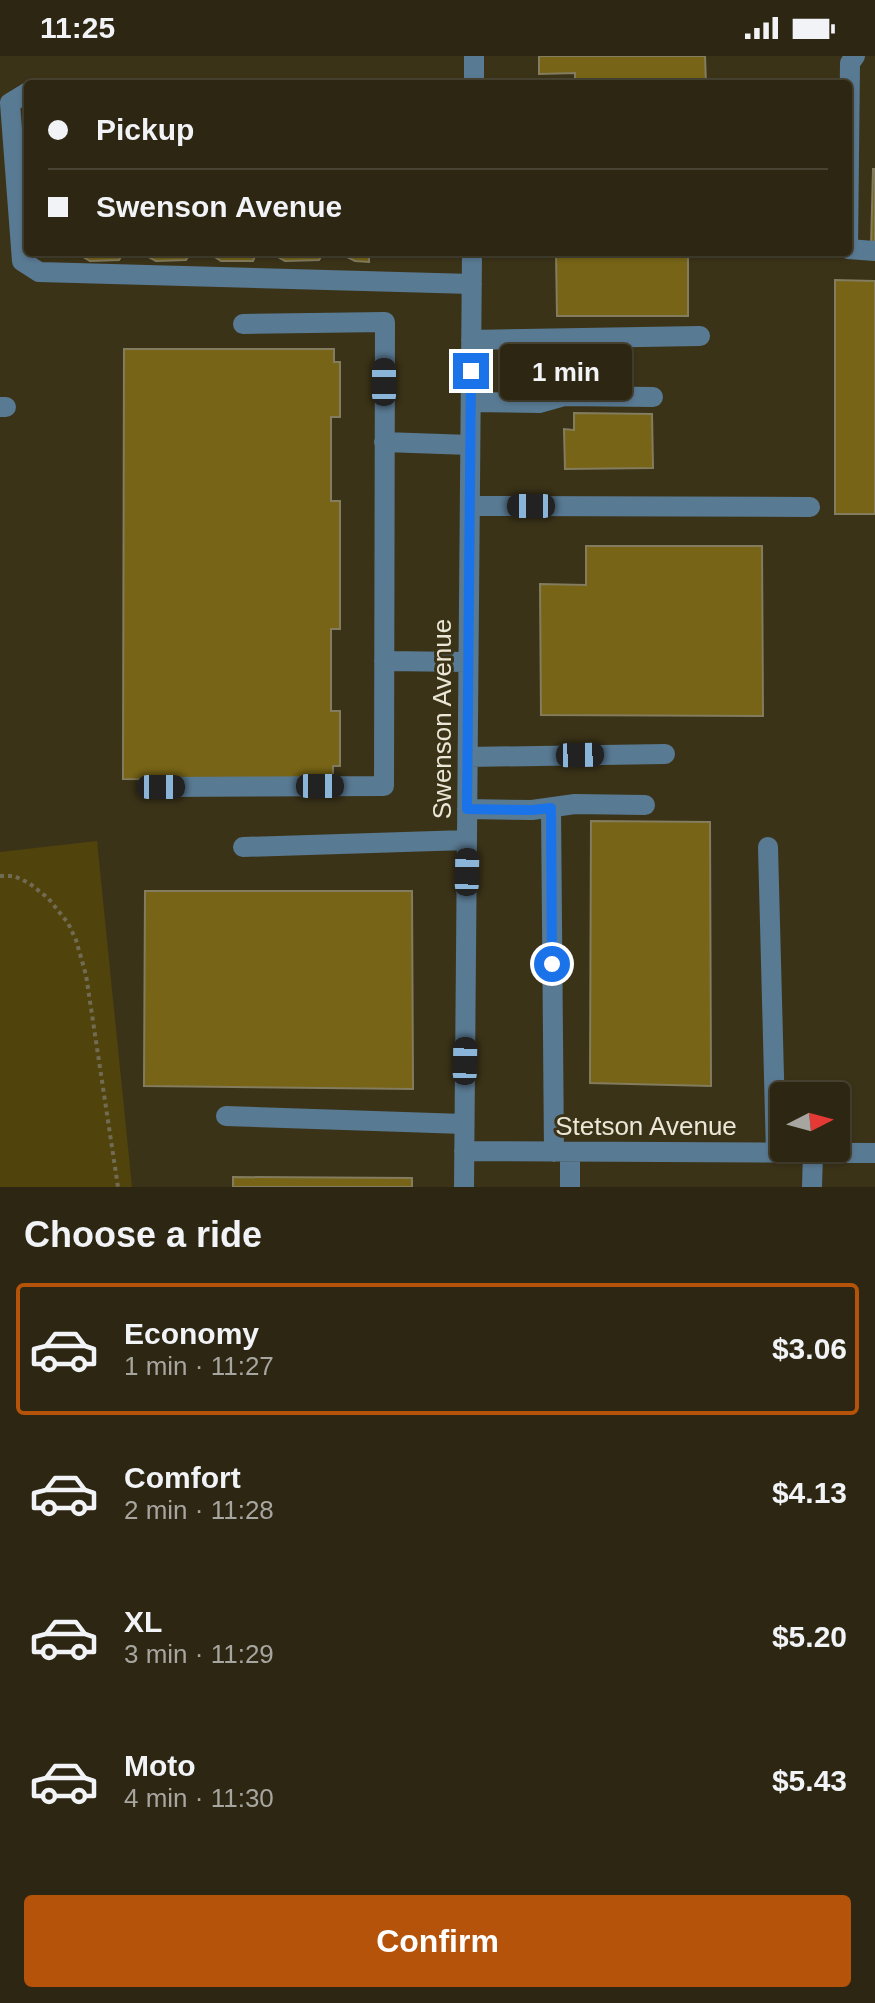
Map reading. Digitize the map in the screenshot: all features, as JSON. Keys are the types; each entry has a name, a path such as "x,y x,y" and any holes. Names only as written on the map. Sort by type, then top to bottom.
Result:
{"street":[{"path":"474,56 474,80"},
{"path":"850,80 850,63 855,56"},
{"path":"24,94 10,103 22,261 39,272 472,284"},
{"path":"852,249 875,251"},
{"name":"Swenson Avenue","path":"464,1187 472,256"},
{"path":"161,787 384,786 385,322 243,324"},
{"path":"471,340 700,336"},
{"path":"471,402 539,403 564,396 653,397"},
{"path":"384,442 470,445"},
{"path":"470,506 810,507"},
{"path":"384,661 468,662"},
{"path":"468,757 665,754"},
{"path":"467,809 532,810 575,804 645,805"},
{"path":"551,808 562,1152 570,1187"},
{"path":"243,847 467,840"},
{"path":"768,847 774,1082"},
{"path":"226,1116 464,1124"},
{"name":"Stetson Avenue","path":"464,1151 770,1153"},
{"name":"Stetson Avenue","path":"850,1153 875,1153"},
{"path":"812,1187 813,1162"}],"path":[{"path":"0,876 14,876 48,898 68,923 76,940 86,975 118,1187"}],"shaded area":[{"path":"97,841 132,1187 0,1187 0,852"}],"building":[{"path":"539,56 705,56 706,80 575,80 575,73 539,74"},
{"path":"873,169 875,248 871,248"},
{"path":"82,256 122,256 119,260 90,261"},
{"path":"147,256 188,256 186,260 156,261"},
{"path":"213,256 255,256 253,261 221,261"},
{"path":"276,256 322,256 319,260 285,261"},
{"path":"345,256 369,256 369,262 355,261"},
{"path":"556,256 688,256 688,316 557,316"},
{"path":"835,280 875,281 875,514 835,514"},
{"path":"124,349 334,349 334,362 340,362 340,417 331,417 331,501 340,501 340,629 331,629 331,711 340,711 340,766 333,766 333,780 123,779"},
{"path":"574,413 652,414 653,468 565,469 564,429 574,430"},
{"path":"586,546 762,546 763,716 541,715 540,584 586,585"},
{"path":"591,821 710,822 711,1086 590,1083"},
{"path":"145,891 412,891 413,1089 144,1086"},
{"path":"233,1177 412,1178 412,1187 233,1187"}],"route":[{"path":"471,371 467,809 551,808 552,964"}]}
